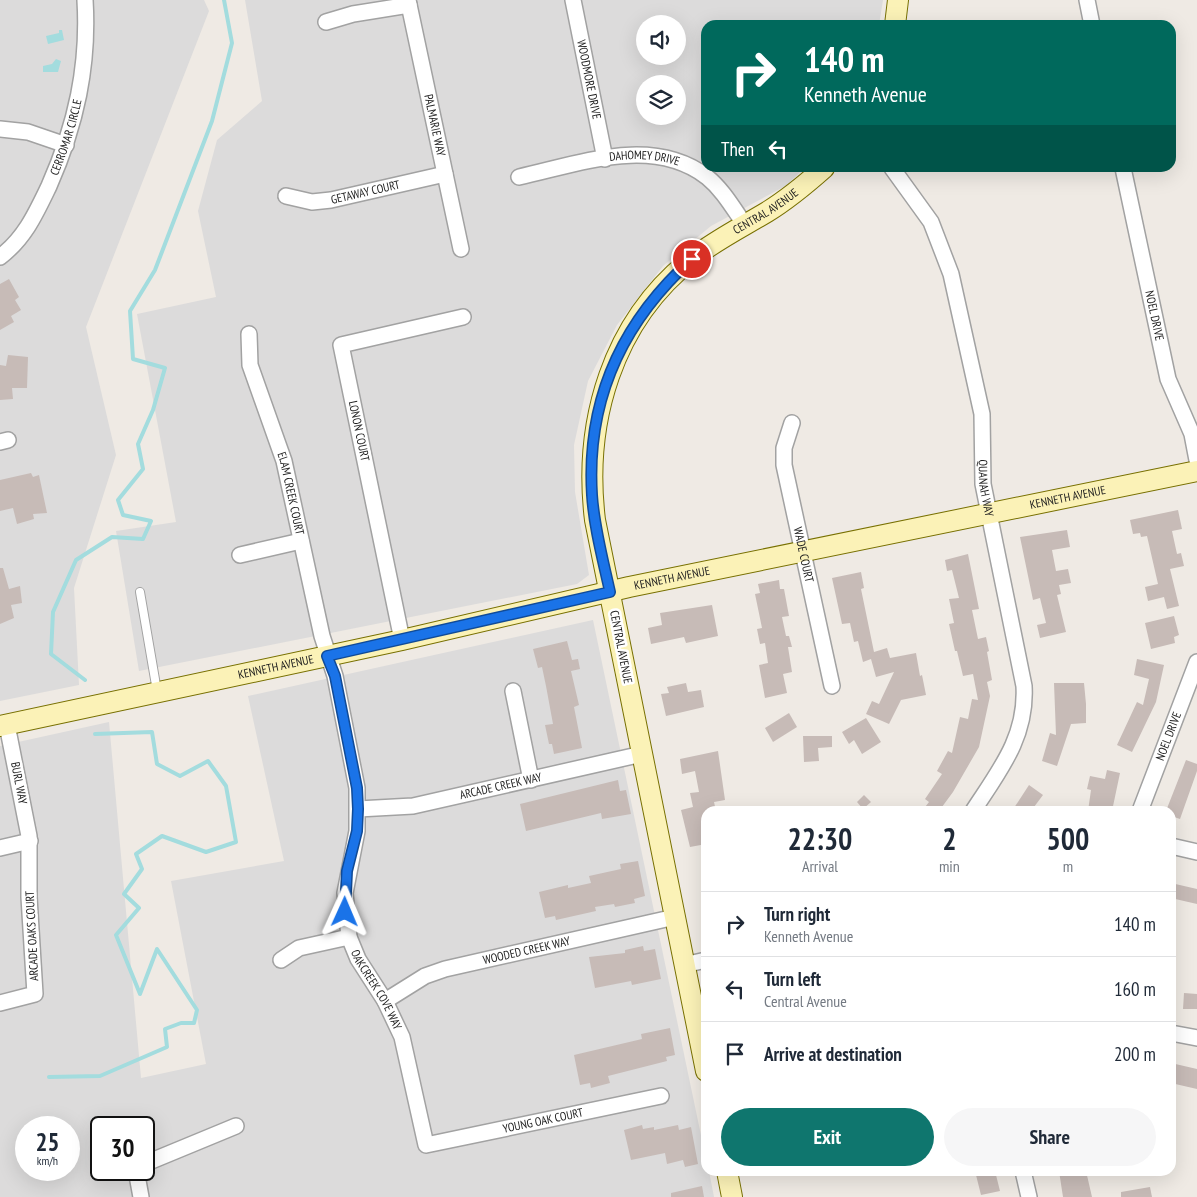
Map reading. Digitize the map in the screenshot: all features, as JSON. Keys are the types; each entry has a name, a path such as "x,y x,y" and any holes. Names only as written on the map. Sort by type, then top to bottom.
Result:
{"main road":[{"path":"896,20 898,0"},
{"name":"CENTRAL AVENUE","path":"701,1047 595,520 591,473 596,422 611,369 636,320 665,284 692,259 791,196 819,172"},
{"name":"KENNETH AVENUE","path":"4,725 402,640 610,592 1197,471"},
{"path":"728,1176 732,1197"}],"street":[{"name":"CERROMAR CIRCLE","path":"0,257 20,239 31,223 66,145 81,90 85,61 85,0"},
{"name":"WOODMORE DRIVE","path":"572,0 605,159"},
{"path":"1087,0 1091,20"},
{"path":"326,22 409,2"},
{"name":"PALMARIE WAY","path":"409,2 461,248"},
{"path":"0,129 28,132 66,145"},
{"name":"DAHOMEY DRIVE","path":"519,177 627,155 655,155 691,167 720,190 745,225"},
{"name":"QUANAH WAY","path":"895,172 916,198 931,222 951,274 982,414 983,484 1024,696 1018,735 1011,753 976,806"},
{"name":"NOEL DRIVE","path":"1124,172 1168,379 1192,434 1197,460"},
{"name":"GETAWAY COURT","path":"286,196 312,202 331,200 445,174"},
{"name":"LONON COURT","path":"402,640 341,345 463,317"},
{"name":"ELAM CREEK COURT","path":"249,334 250,365 284,461 327,656"},
{"name":"WADE COURT","path":"792,423 786,439 783,456 832,686"},
{"path":"240,555 301,541"},
{"name":"OAKCREEK COVE WAY","path":"327,656 335,676 357,788 357,831 345,893 349,937 358,959 385,1001 402,1037 426,1145"},
{"name":"NOEL DRIVE","path":"1142,806 1197,662"},
{"path":"513,691 531,780"},
{"name":"BURL WAY","path":"4,725 30,841"},
{"name":"ARCADE CREEK WAY","path":"358,809 414,806 642,754"},
{"path":"0,848 30,841"},
{"name":"ARCADE OAKS COURT","path":"0,1003 35,994 29,897 30,841"},
{"path":"1176,847 1197,852"},
{"name":"WOODED CREEK WAY","path":"385,1001 425,976 445,969 675,918"},
{"path":"281,960 299,948 349,937"},
{"path":"684,965 701,961"},
{"path":"1176,1034 1197,1038"},
{"name":"YOUNG OAK COURT","path":"426,1145 662,1096"},
{"path":"155,1159 236,1126"},
{"path":"1025,1176 1029,1197"},
{"path":"138,1181 141,1197"}],"lane":[{"path":"140,592 157,692"}],"shaded area":[{"path":"0,0 204,0 209,11 86,327 116,455 74,588 79,685 0,701"},
{"path":"245,0 883,0 880,20 701,20 701,172 800,172 787,185 711,226 663,266 617,325 588,381 574,445 575,492 589,575 577,584 139,671 116,531 176,522 137,314 216,297 198,211 217,140 262,101"},
{"path":"593,620 701,1135 701,1176 710,1176 714,1197 0,1197 0,746 109,722 141,1078 206,1064 171,881 284,861 248,696"}],"water":[{"path":"59,30 62,30 64,40 48,44 46,36 59,33"},
{"path":"56,59 61,61 58,72 43,72 43,66 52,64"}],"building":[{"path":"9,279 19,297 15,300 21,310 11,316 14,322 0,330 0,284"},
{"path":"8,355 28,357 27,388 12,388 13,399 0,400 0,365 6,366"},
{"path":"31,473 33,477 39,475 47,513 33,514 34,519 17,524 13,508 0,511 0,480"},
{"path":"1178,510 1182,529 1172,531 1177,554 1181,553 1184,566 1170,569 1179,606 1167,609 1164,597 1148,601 1145,587 1158,584 1147,536 1141,537 1140,533 1133,534 1130,520"},
{"path":"1067,530 1070,547 1052,550 1056,571 1068,569 1071,583 1059,585 1061,594 1057,595 1066,632 1040,638 1037,625 1046,623 1040,598 1033,600 1020,537"},
{"path":"968,554 979,609 972,610 978,639 986,637 992,680 987,682 990,696 979,747 943,806 926,806 929,802 925,799 942,774 937,771 948,751 952,753 960,717 968,719 972,699 978,700 973,674 963,676 957,651 955,651 949,624 954,623 949,599 959,598 952,570 947,571 945,560"},
{"path":"0,568 3,568 9,589 20,586 22,603 11,605 14,618 0,624"},
{"path":"861,572 864,588 861,589 874,652 887,648 890,658 916,653 926,695 901,700 889,724 866,714 872,701 879,704 894,672 876,677 871,659 863,662 858,641 854,642 850,623 842,624 832,578"},
{"path":"779,580 780,589 784,589 789,616 782,617 786,636 789,636 792,647 788,647 792,672 783,674 787,693 765,698 759,665 768,663 765,643 760,644 757,629 762,628 755,594 760,593 758,584"},
{"path":"712,605 718,636 686,643 684,637 651,644 648,628 662,625 660,613"},
{"path":"1174,616 1179,635 1174,637 1175,643 1151,649 1145,623"},
{"path":"567,641 572,660 578,659 580,669 571,671 579,705 574,707 582,748 554,754 552,744 549,744 545,725 553,724 546,686 542,667 538,668 533,649"},
{"path":"1137,659 1164,665 1156,702 1132,752 1117,745 1137,702 1143,705 1149,679 1134,675"},
{"path":"686,683 688,692 701,690 704,707 666,716 661,694 669,693 667,687"},
{"path":"1054,683 1084,683 1086,704 1086,723 1071,724 1057,766 1042,761 1050,733 1056,735"},
{"path":"789,713 797,727 773,742 765,728"},
{"path":"866,718 881,742 862,754 854,740 849,744 842,732"},
{"path":"803,736 832,736 832,747 818,748 819,761 804,762"},
{"path":"718,751 725,800 714,802 715,806 701,806 701,845 690,847 681,810 693,807 690,793 699,792 695,771 682,774 680,759"},
{"path":"1186,760 1197,764 1197,771 1180,819 1176,818 1176,806 1168,806"},
{"path":"1107,770 1120,773 1113,806 1089,806 1091,790 1087,789 1090,776 1105,779"},
{"path":"618,780 620,791 626,790 631,814 602,819 601,813 526,831 520,804"},
{"path":"1029,785 1043,795 1035,806 1015,806"},
{"path":"864,795 871,802 866,806 860,806 857,802"},
{"path":"638,861 645,896 634,899 635,903 615,907 614,904 595,907 596,911 556,920 555,916 545,918 539,892 568,885 568,888 591,883 589,876 621,869 620,864"},
{"path":"1176,884 1197,889 1197,904 1176,899"},
{"path":"643,946 644,951 655,949 661,979 632,985 631,981 595,988 589,957 625,953 625,950"},
{"path":"1184,993 1197,994 1197,1009 1183,1009"},
{"path":"670,1028 675,1055 666,1057 667,1061 608,1076 610,1083 591,1088 590,1083 580,1085 574,1055 642,1039 641,1034"},
{"path":"1176,1064 1197,1069 1197,1089 1176,1084"},
{"path":"642,1125 643,1129 654,1127 654,1130 678,1125 679,1130 691,1127 698,1164 685,1167 683,1160 667,1164 665,1153 631,1160 624,1130"},
{"path":"976,1176 996,1176 1000,1191 981,1195"},
{"path":"1060,1176 1087,1176 1092,1197 1063,1197"},
{"path":"702,1186 704,1197 671,1197 671,1193"},
{"path":"1150,1187 1152,1197 1121,1197 1121,1192"}],"waterway":[{"path":"85,680 51,654 53,612 76,560 112,537 143,539 151,521 123,515 118,500 143,469 138,444 153,410 165,368 133,359 130,311 155,270 212,121 232,43 224,0"},
{"path":"49,1077 100,1076 167,1047 165,1029 181,1023 194,1023 197,1010 157,949 140,994 116,935 139,908 124,894 142,869 136,854 162,836 206,852 236,842 226,786 208,761 180,776 157,764 152,732 95,734"}],"route":[{"path":"345,912 347,871 357,831 357,788 335,676 327,656 610,592 595,520 591,473 596,422 602,395 622,344 636,320 671,277 692,259"}]}
